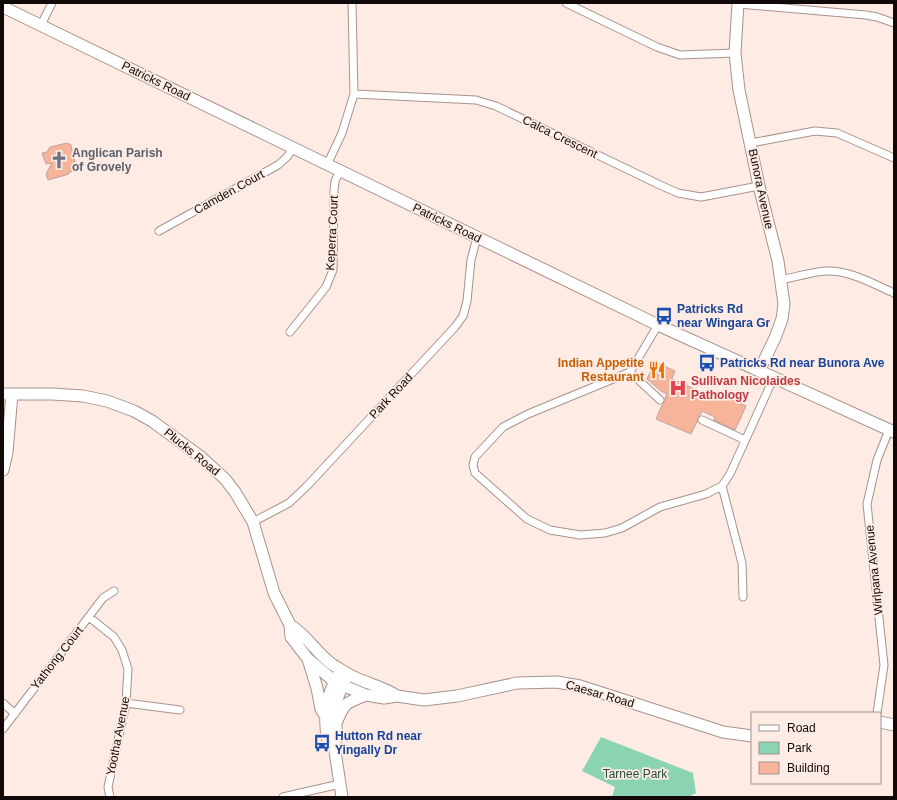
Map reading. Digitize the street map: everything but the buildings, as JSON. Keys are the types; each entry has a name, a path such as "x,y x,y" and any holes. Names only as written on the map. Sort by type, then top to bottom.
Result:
{"street":[{"path":"41,25 52,3"},
{"path":"327,165 342,133 354,94 352,3"},
{"path":"566,3 669,52 680,54 735,53"},
{"path":"738,3 866,15 894,23"},
{"name":"Bunora Avenue","path":"738,3 735,53 739,90 759,186 778,261 784,304 782,319 775,338 759,370"},
{"name":"Patricks Road","path":"3,7 658,325 891,431"},
{"name":"Calca Crescent","path":"354,94 476,100 496,106 660,185 678,192 700,197 759,186"},
{"path":"751,143 815,131 830,132 855,140 894,158"},
{"name":"Camden Court","path":"159,231 278,164 284,160 293,148"},
{"name":"Keperra Court","path":"290,332 326,287 333,270 334,190 335,181 340,171"},
{"name":"Park Road","path":"253,522 289,502 307,486 455,327 463,316 467,301 471,260 477,237"},
{"path":"780,280 826,271 839,272 860,278 894,293"},
{"path":"658,325 630,372 528,414 503,427 474,457 473,464 475,473 527,519 550,530 580,536 605,533 622,528 660,507 706,494 722,486 730,474 774,377"},
{"path":"630,372 660,400"},
{"path":"3,470 7,452 8,394"},
{"name":"Plucks Road","path":"8,394 83,396 114,403 146,418 189,447 214,468 235,492 253,522 274,593 290,625 291,636 308,659 339,684"},
{"path":"702,420 746,440"},
{"name":"Wirlpana Avenue","path":"877,712 884,666 867,504 877,460 891,431"},
{"path":"722,486 742,563 743,597"},
{"name":"Yathong Court","path":"3,729 103,598 114,592"},
{"name":"Yootha Avenue","path":"89,617 114,637 122,650 128,669 126,703 108,787 110,797"},
{"name":"Plucks Road","path":"290,625 299,631 316,651 345,672"},
{"path":"308,659 317,688 321,709 325,717"},
{"path":"334,745 327,738 325,717 327,702 345,672"},
{"name":"Caesar Road","path":"345,672 387,690 396,696"},
{"name":"Caesar Road","path":"339,684 366,695 384,698 396,696 417,699 438,699 517,683 557,682 580,686 723,732 751,736"},
{"path":"339,684 335,707 337,737 334,745 342,797"},
{"path":"336,725 343,707 346,704 366,695"},
{"path":"3,703 15,714"},
{"path":"126,703 180,710"},
{"path":"881,722 894,725"},
{"path":"283,797 340,784"}],"green space":[{"name":"Tarnee Park","path":"601,737 693,773 696,793 689,797 612,797 615,787 582,771"}],"place":[{"name":"Anglican Parish of Grovely","path":"59,160"},
{"name":"Patricks Rd near Wingara Gr","path":"664,316"},
{"name":"Patricks Rd near Bunora Ave","path":"707,363"},
{"name":"Indian Appetite Restaurant","path":"657,370"},
{"name":"Sullivan Nicolaides Pathology","path":"678,388"},
{"name":"Hutton Rd near Yingally Dr","path":"322,743"}]}
